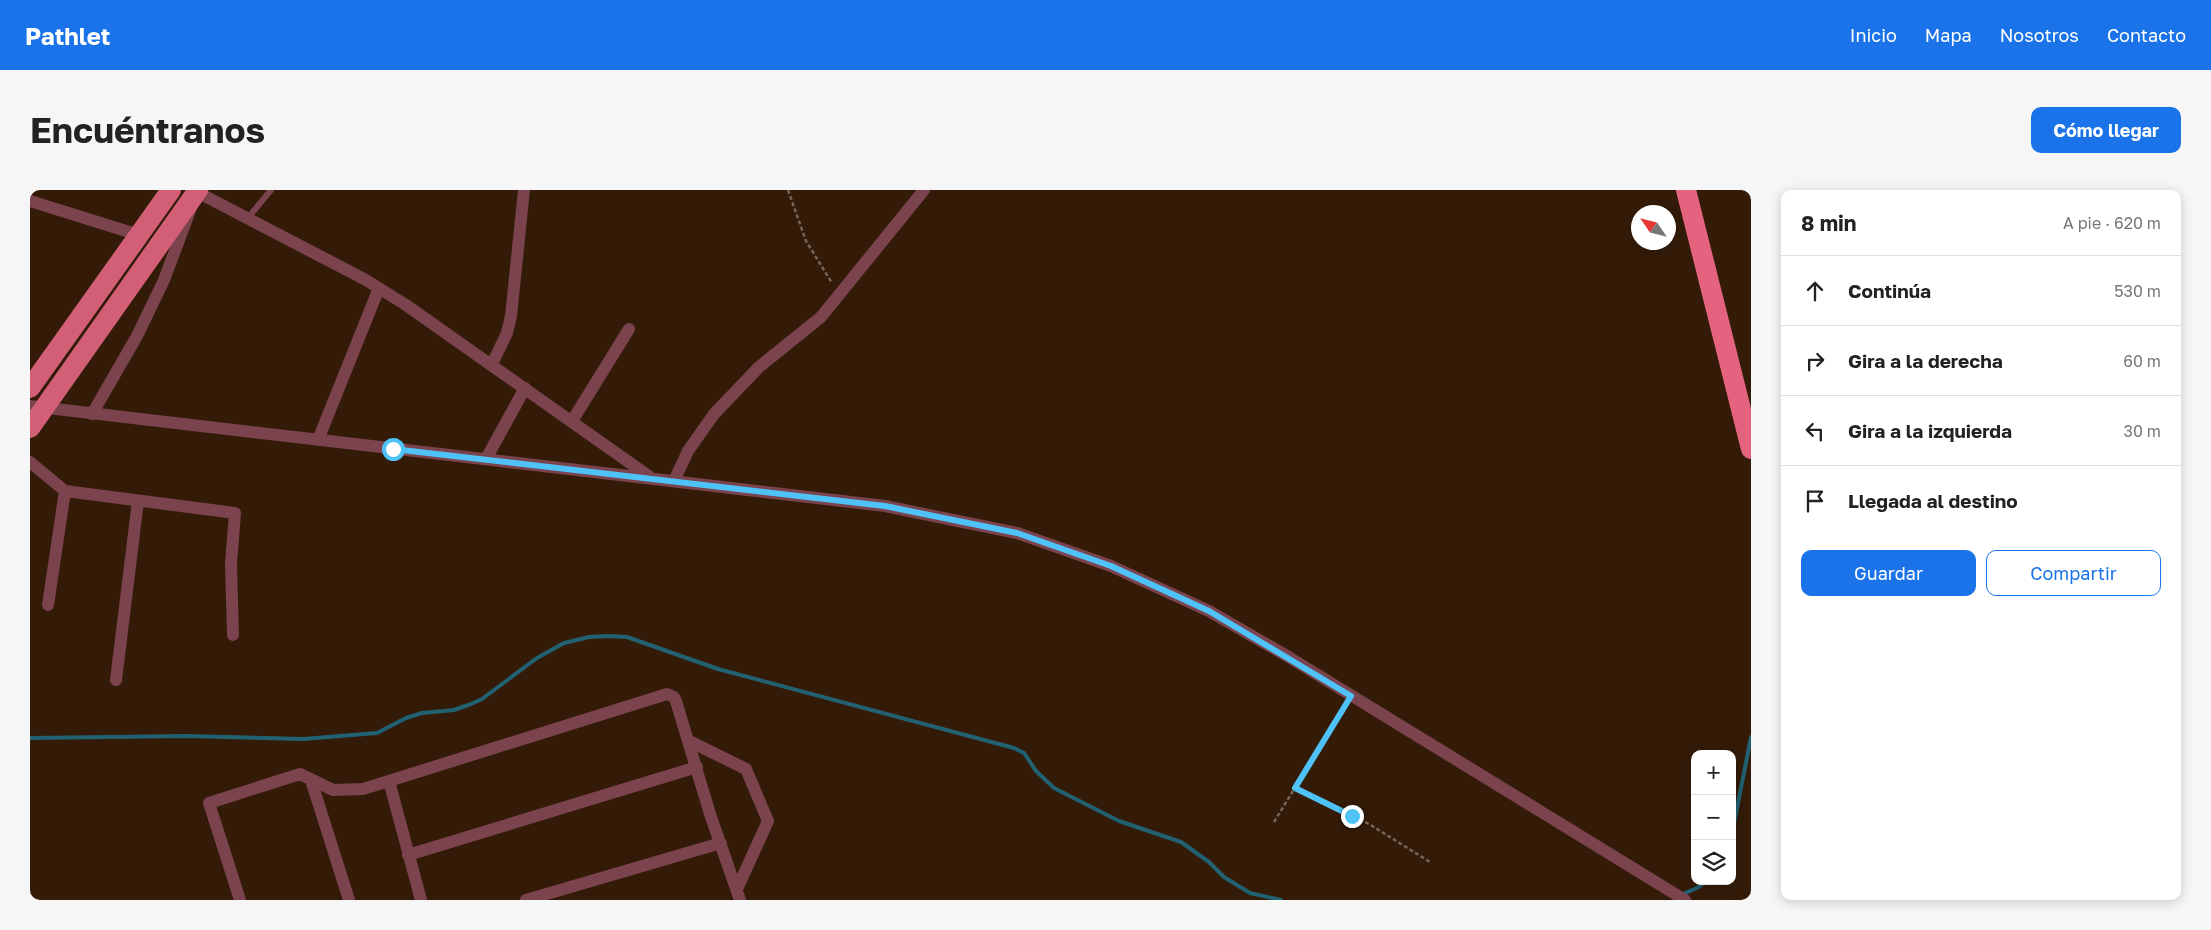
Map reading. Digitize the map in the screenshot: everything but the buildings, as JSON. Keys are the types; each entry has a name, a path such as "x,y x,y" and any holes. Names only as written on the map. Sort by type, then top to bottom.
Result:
{"highway":[{"path":"1686,190 1751,449"}],"main road":[{"path":"30,388 171,190"},
{"path":"30,428 37,407 197,191"}],"street":[{"path":"492,364 507,333 512,316 524,190"},
{"path":"674,480 688,451 714,414 759,367 821,317 924,190"},
{"path":"92,414 137,336 164,280 197,191 379,288 492,364 650,477"},
{"path":"30,201 139,236"},
{"path":"318,440 379,288"},
{"path":"572,421 628,329"},
{"path":"486,459 525,388"},
{"path":"37,407 650,477 885,506 1017,533 1111,566 1201,607 1255,637 1685,900"},
{"path":"30,462 65,491 235,513 231,564 233,635"},
{"path":"48,605 65,491"},
{"path":"116,680 138,500"},
{"path":"240,900 209,803 300,774 305,774 311,780 333,790 363,789 667,694 674,697 676,701 720,843 739,895"},
{"path":"689,742 746,769 768,821 739,895"},
{"path":"408,854 697,767"},
{"path":"311,780 349,900"},
{"path":"389,781 421,900"},
{"path":"526,900 720,843"}],"lane":[{"path":"248,219 271,190"}],"path":[{"path":"788,190 806,241 826,275 841,294"},
{"path":"1274,822 1351,696"},
{"path":"1295,788 1369,824 1430,862"}],"waterway":[{"path":"30,738 187,736 303,739 377,733 406,718 422,713 454,710 482,699 537,658 564,643 589,637 627,637 718,669 1014,748 1024,753 1036,771 1054,788 1119,821 1181,842 1209,862 1224,877 1250,893 1281,900"},
{"path":"1736,814 1751,737"},
{"path":"1681,895 1701,885"}],"route":[{"path":"393,449 650,477 885,506 942,516 1017,533 1085,555 1146,580 1209,611 1351,696 1295,788 1352,816"}]}
